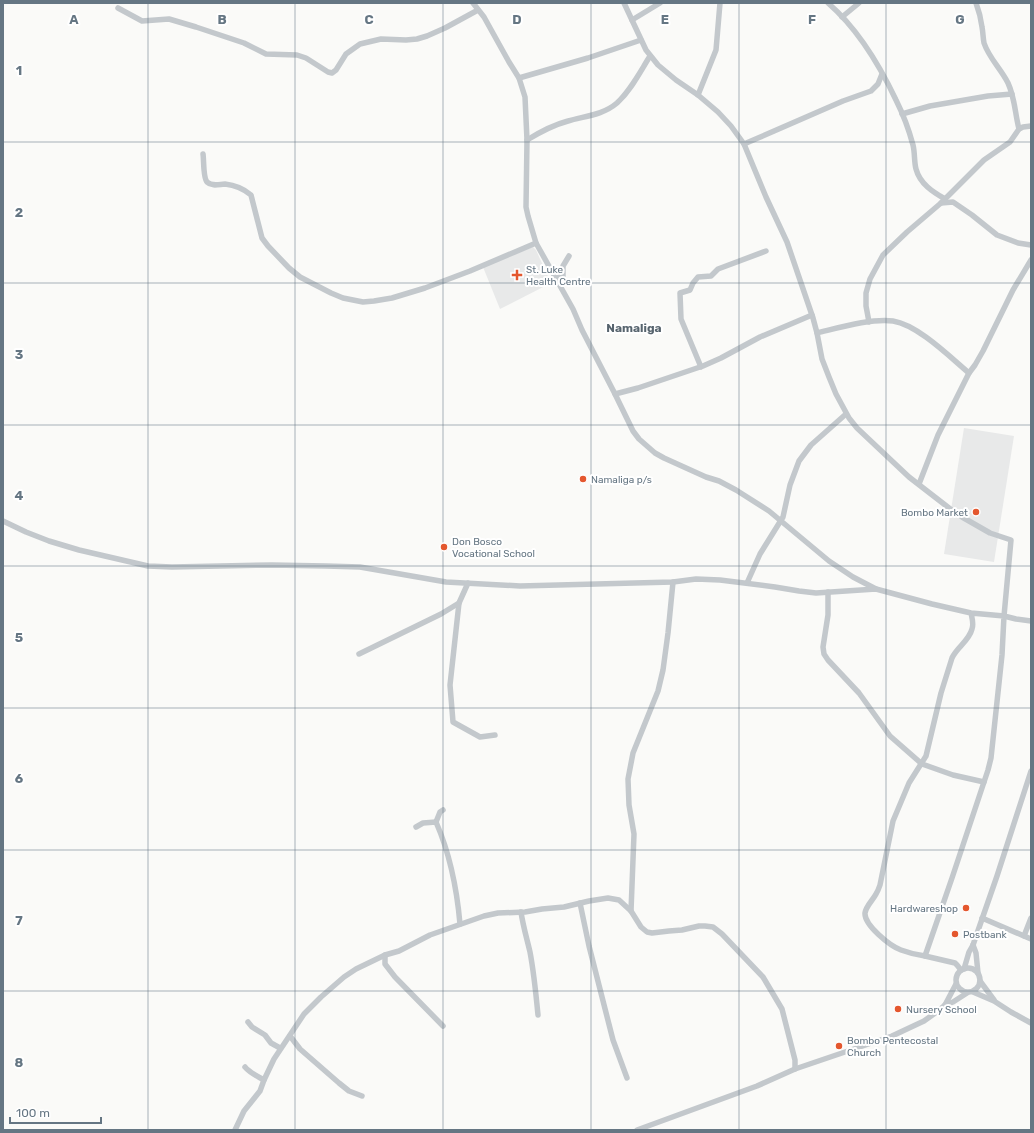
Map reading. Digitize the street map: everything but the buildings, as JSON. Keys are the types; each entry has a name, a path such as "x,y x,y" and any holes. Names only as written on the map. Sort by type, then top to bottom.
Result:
{"street":[{"path":"473,3 484,17 519,78 525,97 526,207 536,243 573,309 633,431 646,446 655,453 685,468 720,481 736,490 781,520 829,562 876,589 971,613 1031,620"},
{"path":"624,3 650,56 676,80 698,95 718,112 731,126 744,144 787,242 812,315 822,359 846,414 857,428 930,494 962,518 990,533 1012,540 992,747 989,764 925,956"},
{"path":"632,20 660,3"},
{"path":"698,95 716,50 720,3"},
{"path":"828,3 842,17 865,46 896,99 913,145 916,169 920,178 943,201 953,202 997,235 1018,243 1031,245"},
{"path":"842,17 859,3"},
{"path":"976,3 984,43 1005,78 1012,94 1019,129"},
{"path":"118,8 142,21 169,19 235,39 266,54 297,55 306,58 332,73 336,70 346,54 360,44 381,39 417,39 445,28 478,10"},
{"path":"519,78 588,58 641,40"},
{"path":"526,140 539,132 554,126 570,120 602,112 616,104 637,78 650,56"},
{"path":"744,144 843,101 871,91 878,84 882,74"},
{"path":"902,114 930,106 988,96 1012,94"},
{"path":"869,322 866,306 866,293 870,279 878,263 890,248 943,201 984,160 1010,142 1019,129 1031,126"},
{"path":"203,154 205,178 207,182 211,184 232,185 251,195 262,238 289,268 300,277 343,298 363,302 392,298 448,279 536,243"},
{"path":"952,192 953,202"},
{"path":"701,367 681,319 680,293 690,290 698,277 711,276 718,269 766,251"},
{"path":"556,278 563,276 563,266 569,256"},
{"path":"919,484 938,435 969,373 984,351 1013,290 1031,260"},
{"path":"615,394 701,367 760,337 812,315"},
{"path":"817,333 869,322 893,321 909,327 933,343 969,373"},
{"path":"746,583 760,554 781,520 784,513 791,480 799,461 811,445 846,414"},
{"path":"3,521 49,541 79,550 148,566 272,565 360,567 446,582 520,586 673,582 696,579 775,586 799,592 816,593 876,589"},
{"path":"631,911 634,834 629,806 628,779 633,753 658,690 663,670 673,582"},
{"path":"468,584 459,603 450,685 453,722 480,737 495,735"},
{"path":"828,592 828,615 823,647 824,654 859,694 890,736 922,764 953,775 984,782"},
{"path":"359,654 441,614 459,603"},
{"path":"971,613 973,628 969,636 954,653 952,658 926,756 909,783 893,821 880,886 866,909 865,914 869,924 877,933 889,943 901,950 955,963 963,969 972,969 978,973"},
{"path":"945,1005 956,984 956,976 963,969 973,945 1030,778 1031,771"},
{"path":"443,810 440,812 436,822 441,834 455,884 460,924"},
{"path":"416,827 423,823 436,822"},
{"path":"235,1130 244,1111 260,1091 280,1048 290,1036 304,1014 321,997 356,969 430,936 484,916 564,907 608,898 619,900 631,911 641,927 647,932 656,933 705,926 713,927 722,934 763,976 782,1009 795,1060 795,1069"},
{"path":"580,903 589,946 613,1040 627,1078"},
{"path":"521,912 535,980 538,1015"},
{"path":"982,918 1031,939"},
{"path":"1024,936 1031,918"},
{"path":"637,1130 757,1086 795,1069 892,1036 924,1021 945,1005 960,999 979,986 980,977 978,973 976,953 973,945"},
{"path":"385,955 385,964 395,977 443,1026"},
{"path":"980,981 994,1000"},
{"path":"956,984 960,990 994,1000 1011,1012 1031,1023"},
{"path":"248,1022 252,1027 265,1035 271,1043 280,1048"},
{"path":"290,1036 300,1049 339,1083 349,1091 362,1096"},
{"path":"245,1067 249,1072 264,1080"}],"shaded area":[{"name":"St. Luke Health Centre","path":"533,247 536,250 551,283 500,309 483,267"},
{"name":"Bombo Market","path":"964,428 1014,436 994,562 944,554"}],"place":[{"name":"St. Luke Health Centre","path":"517,275"},
{"name":"Namaliga p/s","path":"583,479"},
{"name":"Bombo Market","path":"976,512"},
{"name":"Don Bosco Vocational School","path":"444,547"},
{"name":"Hardwareshop","path":"966,908"},
{"name":"Postbank","path":"955,934"},
{"name":"Nursery School","path":"898,1009"},
{"name":"Bombo Pentecostal Church","path":"839,1046"}],"district":[{"name":"Namaliga","path":"634,328"}]}
